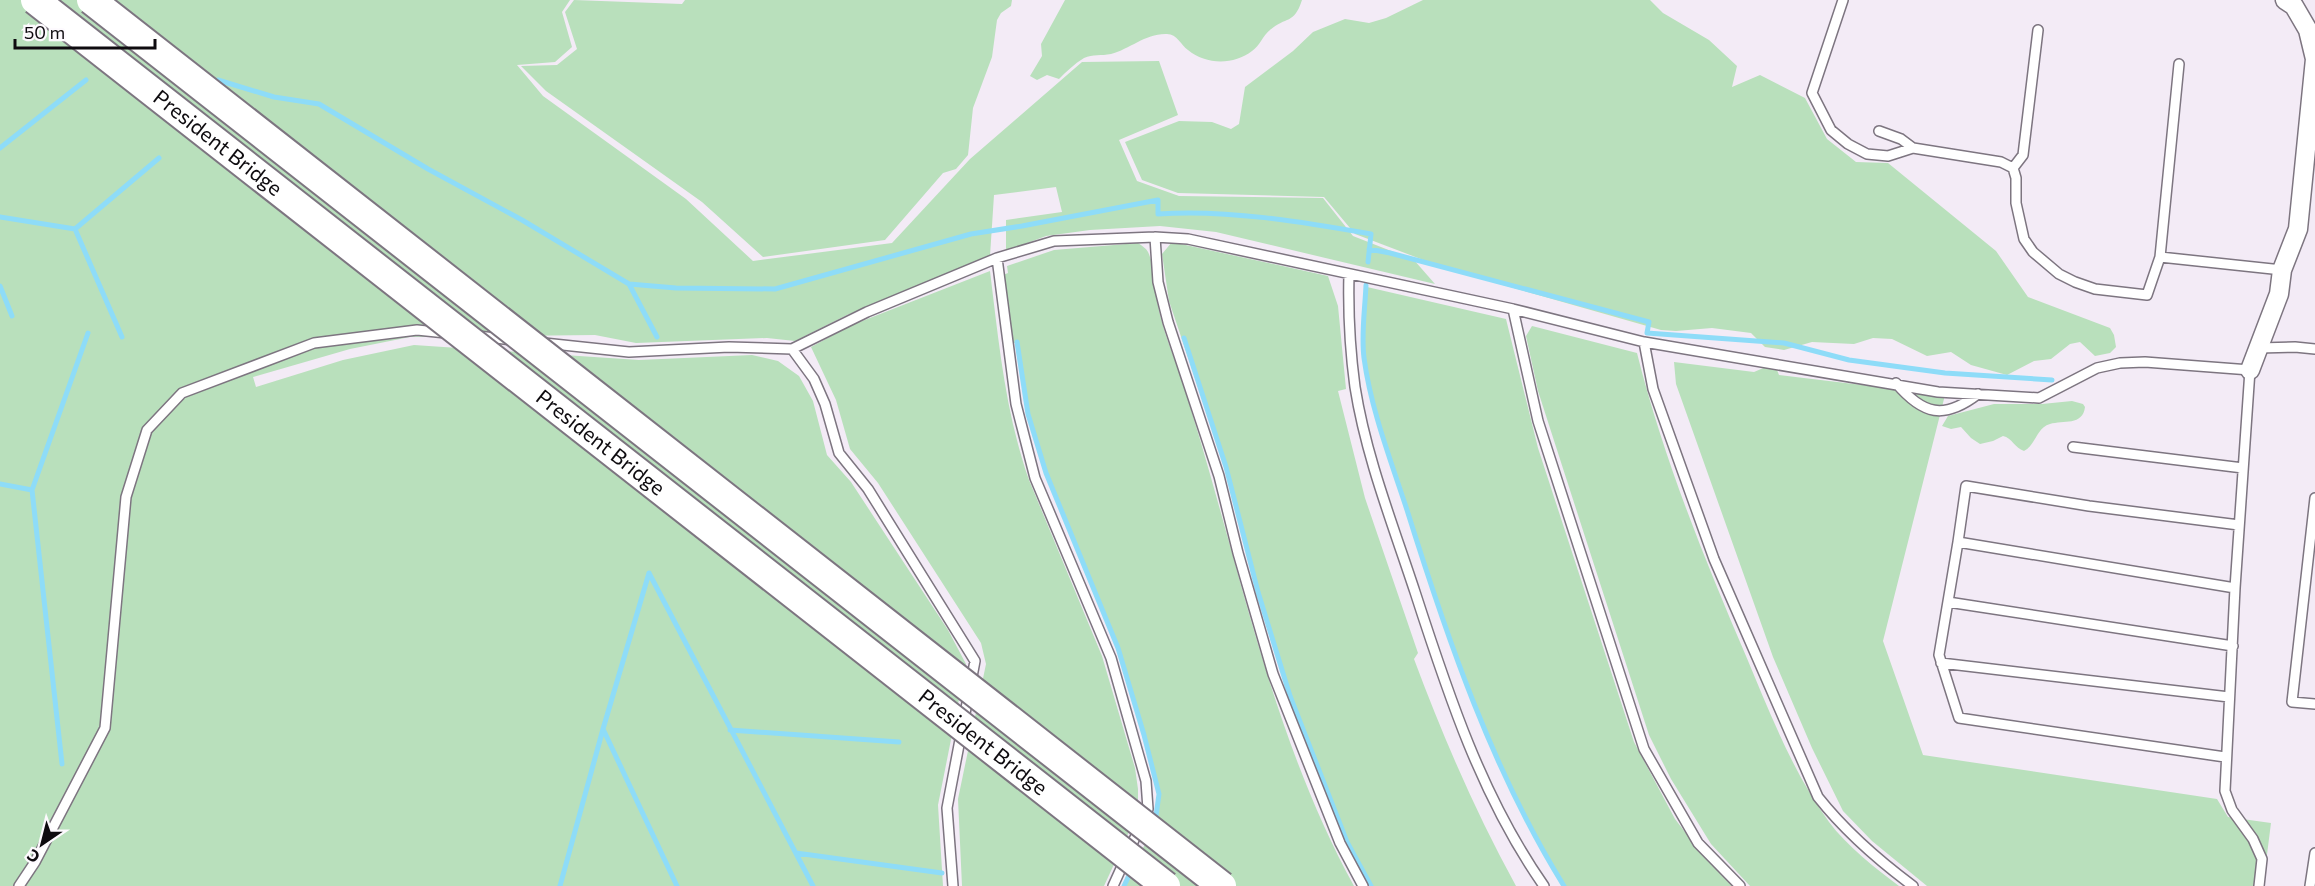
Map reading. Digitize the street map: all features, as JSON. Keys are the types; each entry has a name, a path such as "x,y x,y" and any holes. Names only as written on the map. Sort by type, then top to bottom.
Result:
{"highway":[{"name":"President Bridge","path":"35,0 1166,886"},
{"name":"President Bridge","path":"91,0 1222,886"}],"street":[{"path":"2250,370 2279,294 2282,270 2298,229 2315,59 2308,30 2294,6 2285,0"}],"lane":[{"path":"1843,0 1812,93 1832,130 1848,144 1867,154 1888,156 1913,148"},
{"path":"2013,168 2023,155 2038,30"},
{"path":"1879,130 1900,139 1913,148 2001,162 2013,168 2016,178 2016,202 2024,239 2033,252 2060,274 2095,289 2147,295 2160,257 2179,64"},
{"path":"1155,237 1158,282 1168,322 1219,476 1238,553 1273,674 1340,843 1363,886"},
{"path":"19,886 35,862 105,728 126,497 147,430 182,393 314,343 417,330 629,352 729,347 792,350 867,312 997,258 1054,242 1155,237 1188,239 1513,309 1644,342 1896,383 1938,392 2039,398 2097,368 2120,363 2145,362 2250,370 2235,588 2225,791 2232,810 2253,839 2262,859 2259,886"},
{"path":"2160,257 2282,270"},
{"path":"997,258 1016,404 1035,478 1111,658 1146,781 1148,809 1113,886"},
{"path":"1350,274 1348,311 1355,388 1383,493 1466,740 1519,850 1544,886"},
{"path":"1513,309 1538,421 1644,749 1698,843 1740,886"},
{"path":"1644,342 1653,389 1714,559 1818,797 1834,818 1855,838 1913,886"},
{"path":"2258,348 2295,347 2315,350"},
{"path":"792,350 814,379 825,404 839,453 868,489 975,661 946,808 953,886"},
{"path":"1896,383 1916,404 1938,412 1960,407 1978,394"},
{"path":"2073,447 2243,468"},
{"path":"2225,757 1959,718 1939,655 1966,486 2089,506 2239,525"},
{"path":"2315,498 2292,702 2315,704"},
{"path":"1958,542 2235,588"},
{"path":"1948,602 2232,646"},
{"path":"1941,663 2229,697"},
{"path":"2310,886 2315,854"}],"green space":[{"path":"0,0 570,0 562,12 572,47 555,62 517,65 543,96 686,199 753,261 892,243 970,159 1082,62 1159,61 1178,115 1119,140 1137,181 1179,196 1323,198 1353,236 1414,260 1435,284 1216,232 1160,226 1090,230 1046,236 1006,251 1006,220 1062,212 1056,187 994,195 990,256 847,315 795,341 767,338 636,343 595,335 410,337 350,349 253,377 256,387 343,360 414,345 639,360 752,355 778,361 799,376 813,401 827,455 851,482 948,630 966,664 938,805 943,886 0,886"},
{"path":"574,0 682,4 685,0 1012,0 1011,6 1001,13 997,20 992,57 973,108 968,155 956,169 943,173 885,240 763,257 702,202 546,91 521,66 557,65 577,49 565,12"},
{"path":"1065,0 1302,0 1293,17 1268,32 1255,49 1237,59 1211,61 1195,55 1174,36 1159,34 1111,54 1084,58 1059,79 1047,75 1037,80 1030,76 1042,56 1041,44"},
{"path":"1423,0 1650,0 1663,13 1709,40 1737,66 1732,87 1760,75 1805,98 1827,139 1856,162 1888,163 1996,251 2028,297 2110,328 2116,347 2110,353 2095,356 2080,342 2070,344 2051,359 2034,361 2007,375 1971,365 1951,352 1927,356 1892,339 1873,338 1854,344 1812,342 1784,350 1765,347 1751,333 1712,328 1661,330 1447,269 1355,234 1324,197 1178,193 1142,180 1125,142 1179,121 1212,122 1231,129 1239,124 1245,87 1293,51 1313,32 1345,19 1369,23 1386,18"},
{"path":"1172,242 1328,276 1338,306 1346,389 1338,391 1365,498 1418,653 1414,659 1461,774 1516,886 1369,886 1346,843 1289,697 1257,593 1225,467 1169,301 1162,254"},
{"path":"1138,243 1146,249 1150,258 1163,326 1198,431 1274,696 1323,824 1354,886 1123,886 1153,829 1157,816 1157,794 1152,767 1117,649 1045,474 1027,415 1016,343 1011,343 1003,275 1008,273 1007,266 1054,250"},
{"path":"990,271 1008,403 1021,454 1029,480 1102,656 1135,768 1138,808 1104,886 962,886 958,799 986,664 981,643 878,483 850,449 836,400 811,347 852,325"},
{"path":"1367,287 1506,319 1538,448 1634,742 1675,819 1705,858 1732,886 1565,886 1515,793 1493,745 1437,596 1371,390 1364,346"},
{"path":"1532,326 1637,353 1647,392 1685,507 1730,619 1793,762 1816,803 1836,831 1880,872 1899,886 1750,886 1711,844 1671,779 1649,735 1538,391 1526,336"},
{"path":"1674,362 1754,372 1768,366 1777,370 1779,375 1945,395 1883,641 1923,755 2217,799 2228,817 2271,823 2263,886 1927,886 1872,841 1843,811 1812,748 1773,657 1676,384"},
{"path":"2072,401 2083,404 2085,407 2081,417 2045,426 2024,451 2003,436 1980,444 1961,427 1951,429 1942,426 1948,416 1994,404 2042,404"}],"waterway":[{"path":"0,148 86,80"},
{"path":"218,80 274,97 319,104 629,284 676,288 775,289 971,234 1158,200 1158,214 1237,215 1371,234 1368,262"},
{"path":"75,229 159,158"},
{"path":"0,217 75,229"},
{"path":"75,229 122,337"},
{"path":"1369,249 1649,322 1647,333 1784,343 1849,360 1945,373 2052,380"},
{"path":"629,284 657,337"},
{"path":"1366,285 1363,340 1371,397 1438,607 1494,751 1515,797 1564,886"},
{"path":"0,286 12,316"},
{"path":"62,764 32,490 88,333"},
{"path":"1184,338 1226,467 1258,592 1290,696 1347,842 1371,886"},
{"path":"1017,342 1028,414 1046,473 1118,648 1144,735 1159,794 1155,823"},
{"path":"0,484 32,490"},
{"path":"649,573 813,886"},
{"path":"560,886 649,573"},
{"path":"603,729 677,886"},
{"path":"730,730 899,742"},
{"path":"796,853 942,873"},
{"path":"1124,886 1131,871"}]}
